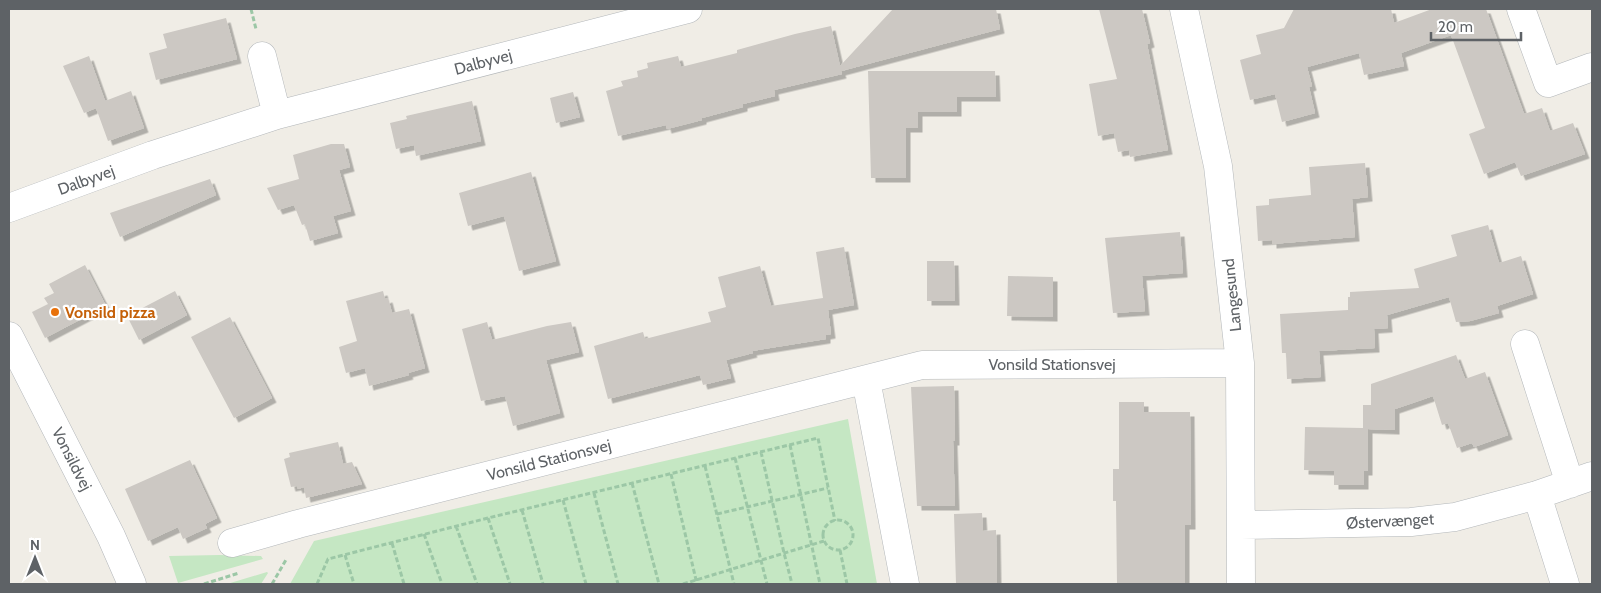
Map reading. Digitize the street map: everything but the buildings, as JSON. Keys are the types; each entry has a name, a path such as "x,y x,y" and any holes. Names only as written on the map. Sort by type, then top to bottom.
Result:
{"street":[{"name":"Dalbyvej","path":"9,208 152,155 277,115 688,9"},
{"name":"Langesund","path":"1184,9 1218,166 1240,363 1241,584"},
{"path":"1521,9 1548,83 1592,68"},
{"path":"262,56 277,115"},
{"name":"Vonsildvej","path":"9,336 111,536 132,584"},
{"name":"Østervænget","path":"1241,525 1411,522 1455,517 1537,495 1581,480 1524,344"},
{"name":"Vonsild Stationsvej","path":"232,543 298,524 922,365 1240,363"},
{"path":"866,380 905,584"},
{"path":"1537,495 1565,584"}],"path":[{"path":"317,584 328,559 818,438 835,521"},
{"path":"790,445 820,584"},
{"path":"761,452 792,584"},
{"path":"735,458 767,584"},
{"path":"705,466 734,584"},
{"path":"671,474 697,582"},
{"path":"632,483 660,584"},
{"path":"717,514 828,488"},
{"path":"594,492 618,584"},
{"path":"563,500 586,584"},
{"path":"522,510 543,584"},
{"path":"488,518 510,584"},
{"path":"839,520 848,524 853,533 852,542 840,550 831,548 824,541 826,526 835,521 839,520"},
{"path":"456,526 477,584"},
{"path":"424,534 442,584"},
{"path":"683,584 697,582 824,541"},
{"path":"392,543 404,584"},
{"path":"840,550 847,584"},
{"path":"344,555 354,584"}],"green space":[{"path":"848,419 877,584 290,584 314,541"},
{"path":"169,556 261,556 263,559 178,583"},
{"path":"267,572 261,584 227,584"}],"place":[{"name":"Vonsild pizza","path":"55,312"}]}
